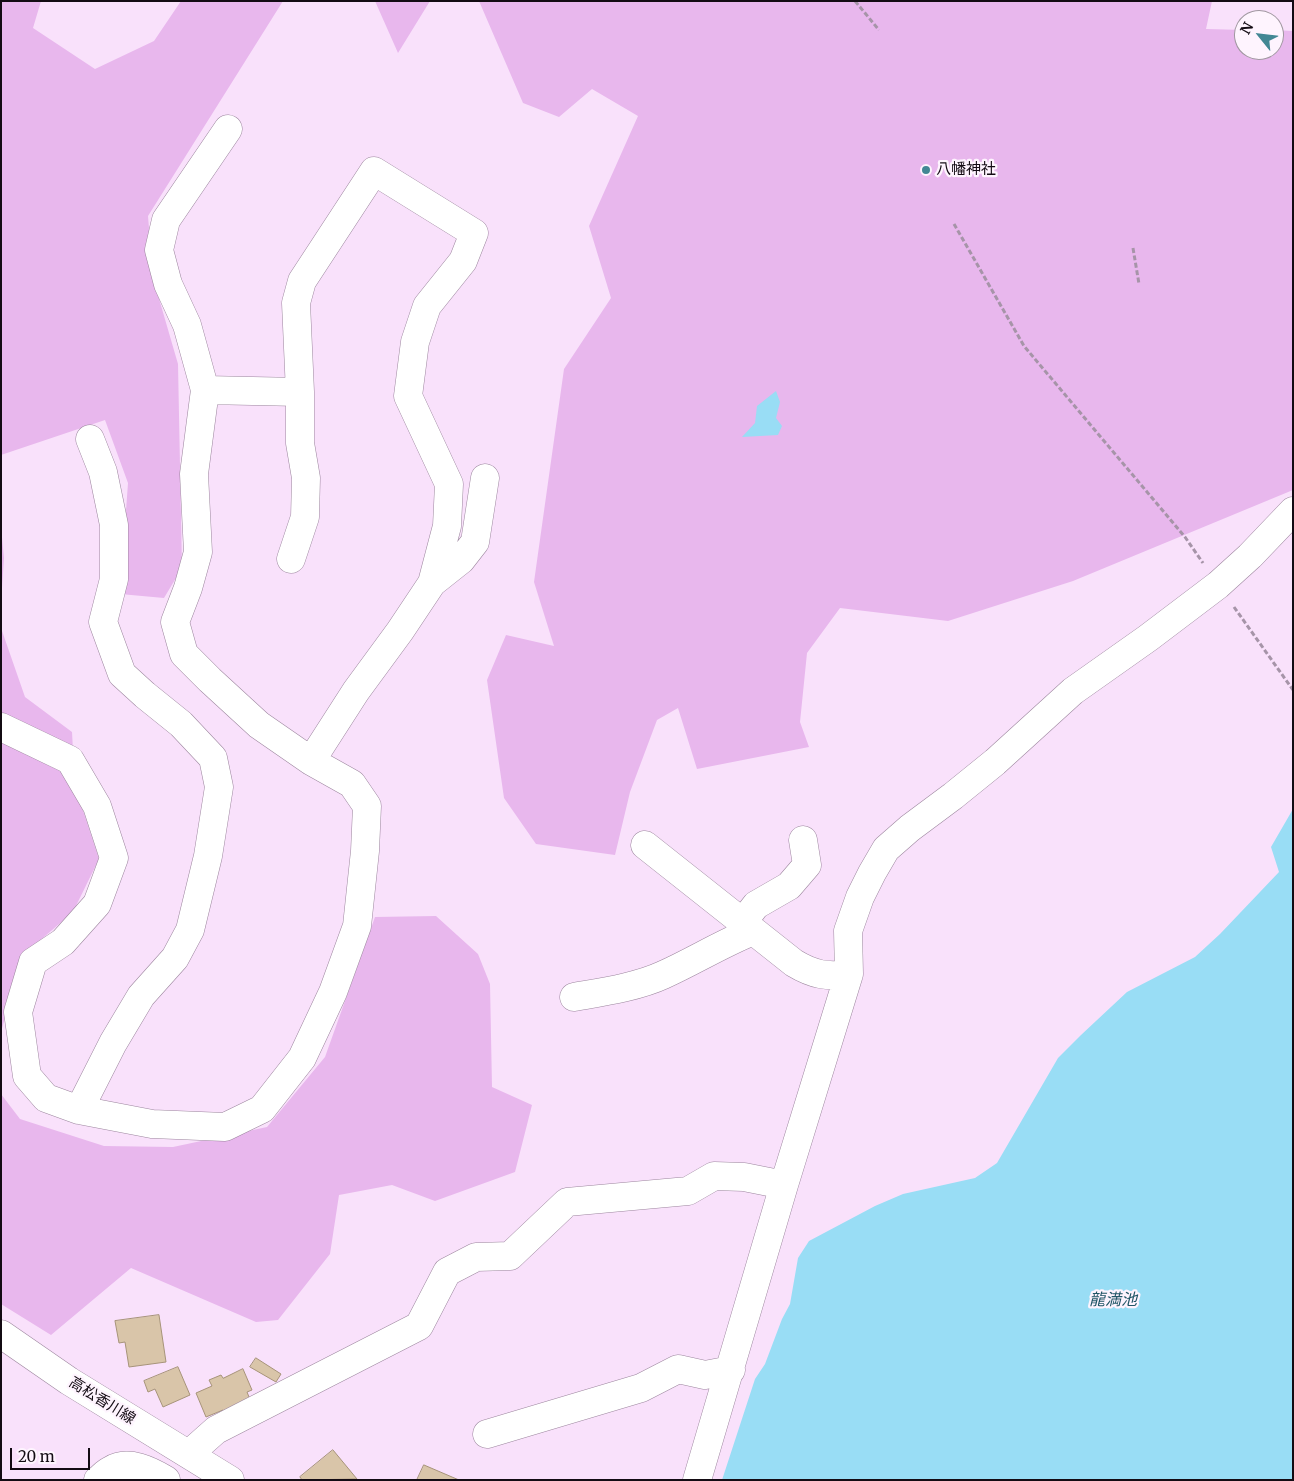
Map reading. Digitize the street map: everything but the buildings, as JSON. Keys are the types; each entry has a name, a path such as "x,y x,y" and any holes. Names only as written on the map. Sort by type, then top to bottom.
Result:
{"street":[{"path":"1,727 70,760 97,806 114,858 97,904 63,942 33,962 18,1012 27,1076 46,1098 79,1110 152,1124 225,1127 262,1109 302,1058 333,992 357,926 365,851 367,806 352,784 311,761 259,725 210,680 184,654 175,622 188,588 198,552 194,474 205,390 187,325 168,284 159,250 166,220 228,129"},
{"path":"291,559 305,517 306,478 300,443 296,303 302,281 374,172 474,233 463,261 427,306 416,342 408,396 449,484 447,526 432,583"},
{"path":"205,390 300,392"},
{"path":"79,1110 112,1043 136,1004 175,958 190,930 208,856 219,787 213,758 181,724 122,674 109,640 103,622 114,579 114,525 103,472 90,439"},
{"path":"311,761 356,691 432,583 461,560 475,542 485,478"},
{"path":"697,1480 784,1185 849,974 848,931 860,897 886,850 910,828 954,796 995,762 1073,691 1218,585 1250,556 1293,511"},
{"path":"574,998 614,990 662,976 723,943 747,927 756,905 789,886 807,865 803,840"},
{"path":"645,844 794,963 809,972 831,976 849,974"},
{"path":"188,1454 216,1430 419,1326 448,1272 476,1256 510,1256 568,1202 688,1191 714,1176 744,1177 784,1185"},
{"name":"高松香川線","path":"1,1334 69,1381 230,1480"},
{"path":"487,1434 642,1388 678,1369 704,1375 730,1370"},
{"path":"98,1480 112,1469 131,1466 149,1470 166,1480"}],"path":[{"path":"855,1 879,30"},
{"path":"954,224 1024,346 1185,537 1293,690"},
{"path":"1133,248 1138,284"}],"shaded area":[{"path":"1,1 41,1 33,28 95,69 154,41 181,1 283,1 148,216 153,278 178,364 182,568 164,598 120,594 128,483 105,420 1,455"},
{"path":"375,1 430,1 398,53"},
{"path":"479,1 1212,1 1206,29 1234,30 1234,60 1284,60 1284,31 1293,31 1293,490 1073,581 948,621 840,608 807,653 800,722 809,747 697,769 678,708 657,720 630,792 615,855 536,844 504,798 487,680 506,635 554,646 534,582 564,369 611,298 589,226 638,116 592,89 559,117 523,103"},
{"path":"1,527 4,558 1,603"},
{"path":"1,628 25,697 72,732 75,786 99,859 73,912 22,956 1,1032"},
{"path":"436,916 478,954 490,984 492,1087 532,1105 515,1172 435,1201 392,1185 339,1195 330,1254 278,1320 256,1322 131,1268 51,1335 1,1304 1,1094 20,1119 104,1146 173,1147 267,1127 325,1057 375,917"}],"water":[{"path":"776,391 780,402 776,418 782,426 778,435 742,437 755,423 757,406"},
{"name":"龍満池","path":"1293,809 1293,1480 722,1480 755,1379 765,1364 782,1319 790,1304 798,1258 809,1241 875,1206 903,1194 975,1178 997,1163 1058,1058 1127,992 1195,957 1220,934 1279,872 1271,847"}],"place":[{"name":"八幡神社","path":"926,170"}]}
